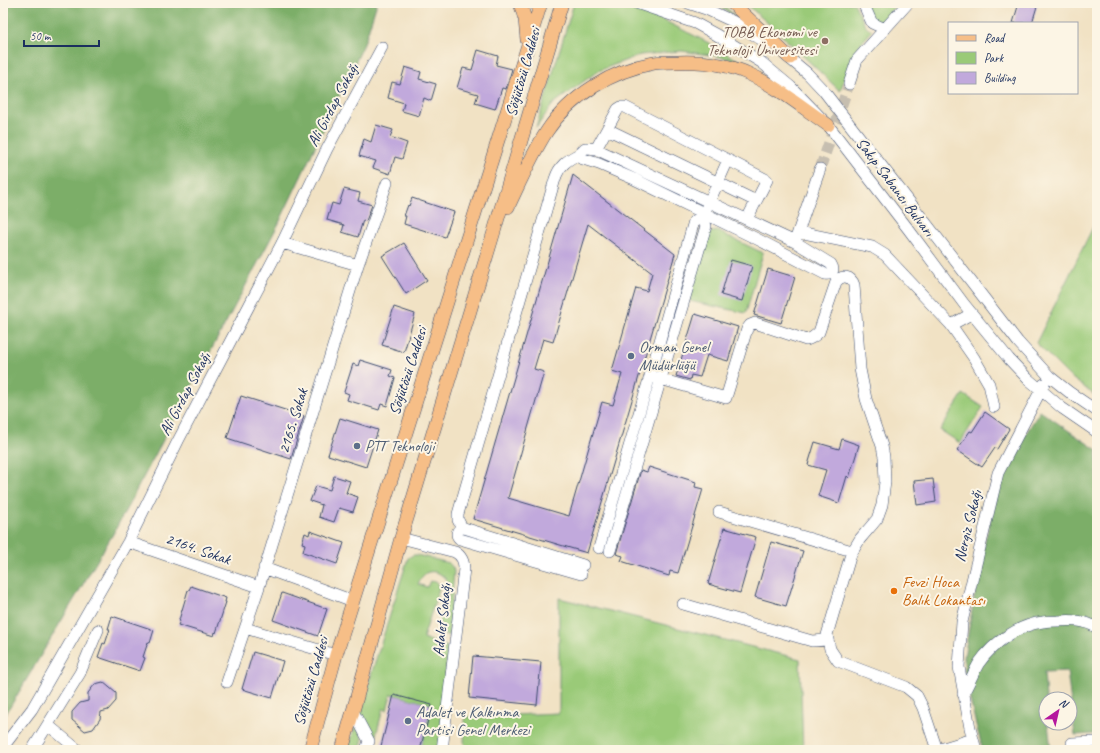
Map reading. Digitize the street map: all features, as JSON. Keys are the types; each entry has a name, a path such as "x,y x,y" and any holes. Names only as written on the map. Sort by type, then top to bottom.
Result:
{"main road":[{"path":"520,3 525,19 527,48"},
{"name":"Söğütözü Caddesi","path":"310,750 336,654 540,3"},
{"name":"Söğütözü Caddesi","path":"342,750 401,538 562,3"},
{"path":"732,3 790,58"},
{"path":"493,235 547,131 563,110 600,82 628,70 655,63 707,62 729,66 766,83 828,126"}],"street":[{"name":"Sakıp Sabancı Bulvarı","path":"636,3 695,23 761,62 791,86 828,126 1008,359 1040,390 1062,408 1097,432"},
{"name":"Sakıp Sabancı Bulvarı","path":"688,3 706,9 732,21 790,58 807,73 823,90 1018,342 1050,376 1097,412"},
{"path":"863,3 872,23 885,29"},
{"path":"849,84 857,60 908,3"},
{"name":"Ali Girdap Sokağı","path":"3,747 32,709 128,542 178,441 282,243 327,149 382,47"},
{"path":"596,149 618,110 623,107 767,180 747,220"},
{"path":"607,129 756,201"},
{"path":"582,570 462,528 458,520 458,514 555,179 559,169 585,148 596,149 747,220 797,237 872,247 885,255 951,325 974,358 989,384 994,407"},
{"path":"579,154 580,158 599,164 703,217 790,256 825,274 836,275 852,280 854,286 861,377 870,412 882,446 885,482 880,512 852,551 848,561 827,635 827,640 830,650 838,660 906,687 912,691 923,708 937,750 973,739"},
{"path":"703,217 706,226 661,380 605,550 650,376 694,221 703,217 728,160"},
{"path":"790,256 820,169"},
{"name":"2165. Sokak","path":"227,682 259,587 358,265 387,183"},
{"path":"650,376 726,398 748,327 755,323 806,340 819,332 836,282 836,275 831,264 797,237"},
{"path":"282,243 358,265"},
{"path":"951,325 972,314"},
{"name":"Nergiz Sokağı","path":"976,750 963,694 959,667 962,622 998,473 1040,390 1050,376"},
{"path":"718,512 852,551"},
{"name":"Adalet Sokağı","path":"401,538 455,552 461,556 464,562 442,750"},
{"name":"2164. Sokak","path":"128,542 259,587"},
{"path":"264,568 353,601"},
{"path":"683,604 812,641 827,640"},
{"path":"963,694 978,665 988,652 998,642 1018,630 1042,622 1064,621 1085,622 1097,628"},
{"path":"245,628 336,654"},
{"path":"32,750 80,673 98,630"},
{"path":"353,711 369,741 366,750"},
{"path":"48,725 78,750"},
{"path":"1072,743 1097,742"}],"green space":[{"path":"3,3 377,3 364,44 278,225 113,534 3,719"},
{"path":"574,3 615,3 661,19 707,42 741,62 717,56 682,51 640,55 598,71 553,104 536,128"},
{"path":"712,3 721,3 735,16"},
{"name":"TOBB Ekonomi ve Teknoloji Üniversitesi","path":"745,3 854,3 866,27 872,31 857,48 840,91"},
{"path":"864,3 898,3 880,23 872,20"},
{"path":"1097,219 1097,397 1068,375 1036,343"},
{"path":"717,231 763,253 746,313 689,301 706,237 711,232"},
{"path":"963,394 983,407 960,443 940,430"},
{"path":"1040,411 1097,450 1097,734 1075,735 1074,731 1078,731 1078,691 1070,691 1067,671 1044,672 1045,691 1038,691 1038,731 1049,731 1051,750 983,750 965,677 964,657 982,553 1001,476"},
{"path":"413,555 449,563 454,571 449,636 440,633 437,628 448,598 449,588 447,581 438,573 430,572 423,575 418,584 427,587 430,581 436,582 439,588 423,638 448,647 439,750 420,750 432,705 391,694 387,710 383,709 375,739 359,713 408,558"},
{"path":"559,598 800,659 803,750 470,750 464,744 465,717 559,713"},
{"path":"356,723 363,738 360,750 348,750"}],"building":[{"path":"1019,3 1038,3 1032,22 1013,22"},
{"path":"478,50 498,56 496,65 512,69 506,89 502,88 495,109 475,103 478,94 457,88 463,68 472,70"},
{"path":"405,67 421,72 419,79 436,84 431,101 424,98 419,116 402,111 404,103 388,98 392,82 400,84"},
{"path":"376,125 393,130 390,137 407,143 402,159 395,157 390,174 373,168 376,161 359,156 364,139 371,142"},
{"name":"Orman Genel Müdürlüğü","path":"573,175 675,254 587,553 473,519","holes":["588,224 652,273 647,291 636,288 612,371 622,374 613,405 602,402 569,516 508,498 544,372 534,369 543,339 553,342"]},
{"path":"344,189 360,193 358,201 372,205 366,221 363,220 358,237 342,232 344,225 327,220 332,203 339,205"},
{"path":"412,198 454,212 445,237 404,224 406,216 404,216"},
{"path":"404,243 427,280 406,294 382,256"},
{"path":"731,260 752,266 742,301 721,295"},
{"path":"768,269 795,277 781,323 754,315"},
{"path":"394,307 415,314 404,352 382,345"},
{"path":"695,314 738,327 728,361 707,355 700,377 691,375 690,380 676,376"},
{"path":"360,360 392,370 390,376 395,378 387,406 381,404 379,410 347,400 349,394 344,392 353,364 358,366"},
{"path":"241,396 304,416 291,459 227,438"},
{"path":"985,412 1009,429 997,449 995,448 982,467 957,450 970,431 972,432"},
{"path":"340,418 378,430 366,467 328,455"},
{"path":"842,439 859,445 849,478 847,476 839,503 818,496 826,470 808,465 815,442 839,449"},
{"path":"649,467 696,482 695,487 703,489 678,573 670,571 669,576 621,561 623,556 616,554 641,470 647,472"},
{"path":"334,476 350,481 346,493 358,497 353,512 339,508 334,522 319,517 322,505 310,501 316,486 330,490"},
{"path":"933,479 936,502 917,505 914,481"},
{"path":"724,528 756,537 740,593 708,584"},
{"path":"310,531 344,543 337,564 303,552 305,544 302,543 305,533 309,535"},
{"path":"771,542 803,551 786,606 755,597"},
{"path":"191,586 226,598 226,602 214,636 178,625 188,590"},
{"path":"282,593 327,609 318,636 273,620"},
{"path":"112,616 154,630 150,643 148,642 143,657 145,658 140,671 98,657 103,643 105,644 110,629 108,629"},
{"path":"253,652 283,661 272,698 242,689"},
{"path":"473,656 541,662 537,705 469,698"},
{"path":"103,682 116,693 116,701 108,710 101,712 100,719 93,729 85,731 72,720 72,712 80,703 88,701 88,693 95,684"},
{"name":"Adalet ve Kalkınma Partisi Genel Merkezi","path":"394,695 432,705 420,750 380,750"}],"tunnel":[{"path":"820,169 849,84"}],"place":[{"name":"TOBB Ekonomi ve Teknoloji Üniversitesi","path":"825,41"},
{"name":"Orman Genel Müdürlüğü","path":"631,356"},
{"name":"PTT Teknoloji","path":"357,446"},
{"name":"Fevzi Hoca Balık Lokantası","path":"894,591"},
{"name":"Adalet ve Kalkınma Partisi Genel Merkezi","path":"408,721"}]}
